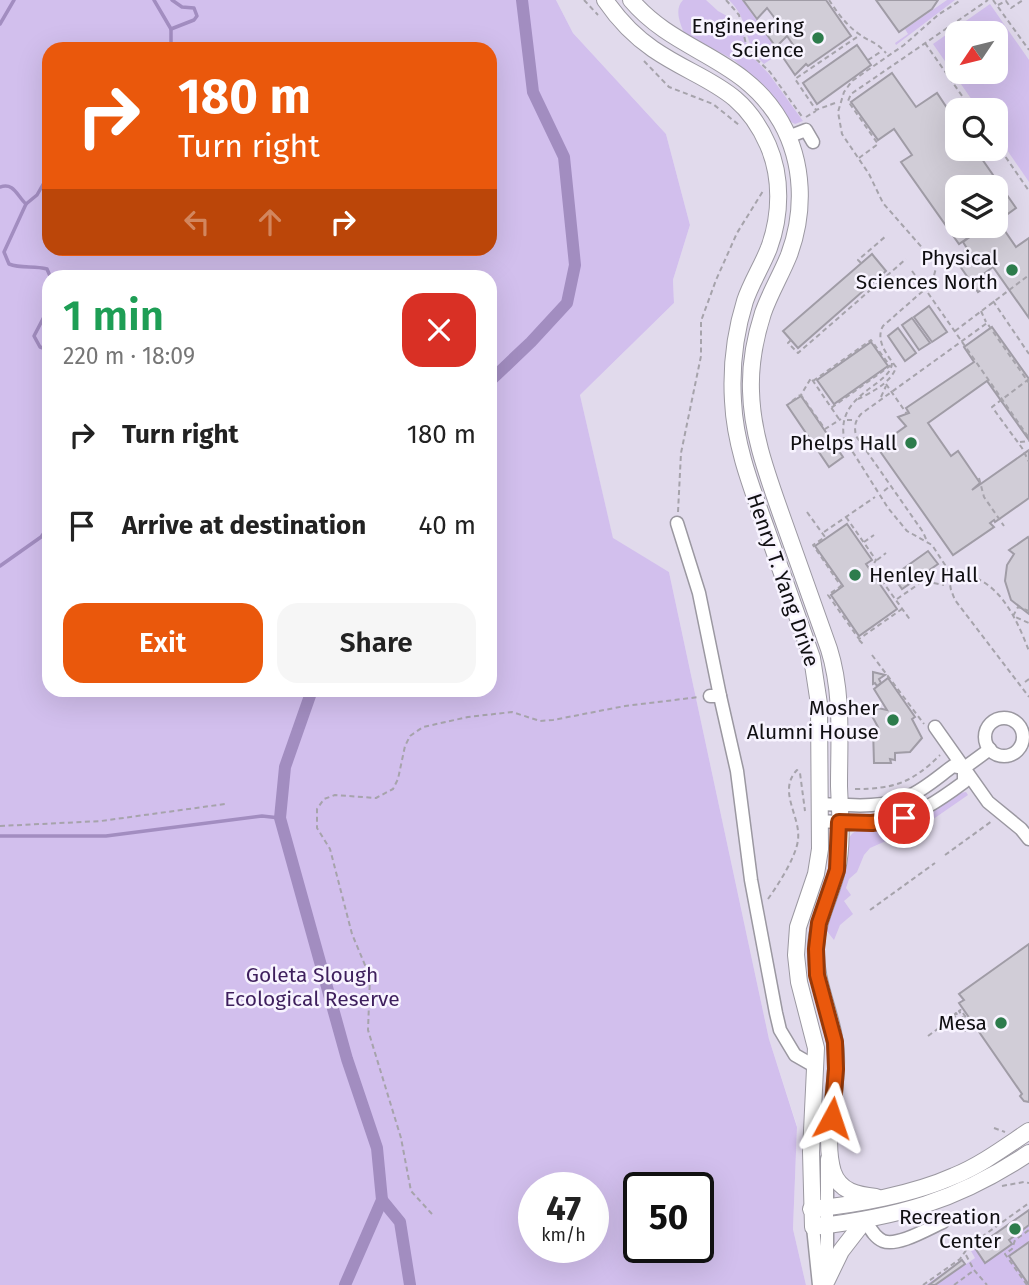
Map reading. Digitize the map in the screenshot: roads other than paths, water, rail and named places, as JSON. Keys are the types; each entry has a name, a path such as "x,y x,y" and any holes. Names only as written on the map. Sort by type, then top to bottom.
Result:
{"main road":[{"name":"Henry T. Yang Drive","path":"631,0 649,19 670,35 738,73 771,106 788,137 798,170 800,210 796,233 770,294 758,331 751,370 752,409 764,466 833,663 839,706 840,805 837,870 819,923 816,949 817,975 833,1030 836,1056 829,1143"},
{"name":"Henry T. Yang Drive","path":"607,7 652,48 713,81 739,101 760,127 775,163 778,182 777,218 768,250 751,285 739,323 733,362 733,401 742,460 816,673 819,704 819,862 801,914 796,955 799,982 814,1035 816,1067 811,1152 820,1226"},
{"path":"819,1208 862,1202 956,1176 1027,1135"},
{"path":"829,1143 833,1171 838,1181 856,1195 876,1198"},
{"path":"820,1226 864,1220 934,1203 973,1186 1029,1153"},
{"path":"824,1283 841,1251 864,1220"}],"street":[{"path":"607,7 631,0"},
{"path":"788,137 806,130 813,142"},
{"path":"677,523 699,593 715,696 727,720 737,771 755,906 780,1030 795,1055 816,1067"},
{"path":"931,729 988,802 1029,839"},
{"path":"820,813 840,805 898,801 920,790 953,766 964,768 990,749"},
{"path":"820,813 839,822 891,822 917,813 964,782 964,768"},
{"name":"Henry T. Yang Drive","path":"819,1208 826,1181 829,1143"},
{"path":"864,1220 874,1235 888,1242 904,1239 943,1222"},
{"name":"Henry T. Yang Drive","path":"820,1226 824,1283"}],"waterway":[{"path":"0,24 14,0"},
{"path":"154,0 171,29 171,42"},
{"path":"171,29 194,20 197,16 194,8 182,7 172,0"},
{"path":"497,374 567,303 575,265 564,157 533,92 522,0"},
{"path":"0,187 9,186 26,204"},
{"path":"42,186 37,195 26,204 4,252 9,264 47,270"},
{"path":"42,321 34,336 42,348"},
{"path":"0,566 42,536"},
{"path":"310,697 285,767 280,818 347,1059 377,1148 382,1200 345,1285"},
{"path":"0,836 106,836 262,816 280,818"},
{"path":"382,1200 400,1222 410,1285"}],"place":[{"name":"Engineering Science","path":"818,38"},
{"name":"Physical Sciences North","path":"1012,270"},
{"name":"Phelps Hall","path":"911,443"},
{"name":"Henley Hall","path":"855,575"},
{"name":"Mosher Alumni House","path":"893,720"},
{"name":"Mesa","path":"1001,1023"},
{"name":"Recreation Center","path":"1015,1229"}],"park label":[{"name":"Goleta Slough Ecological Reserve","path":"312,987"}]}
